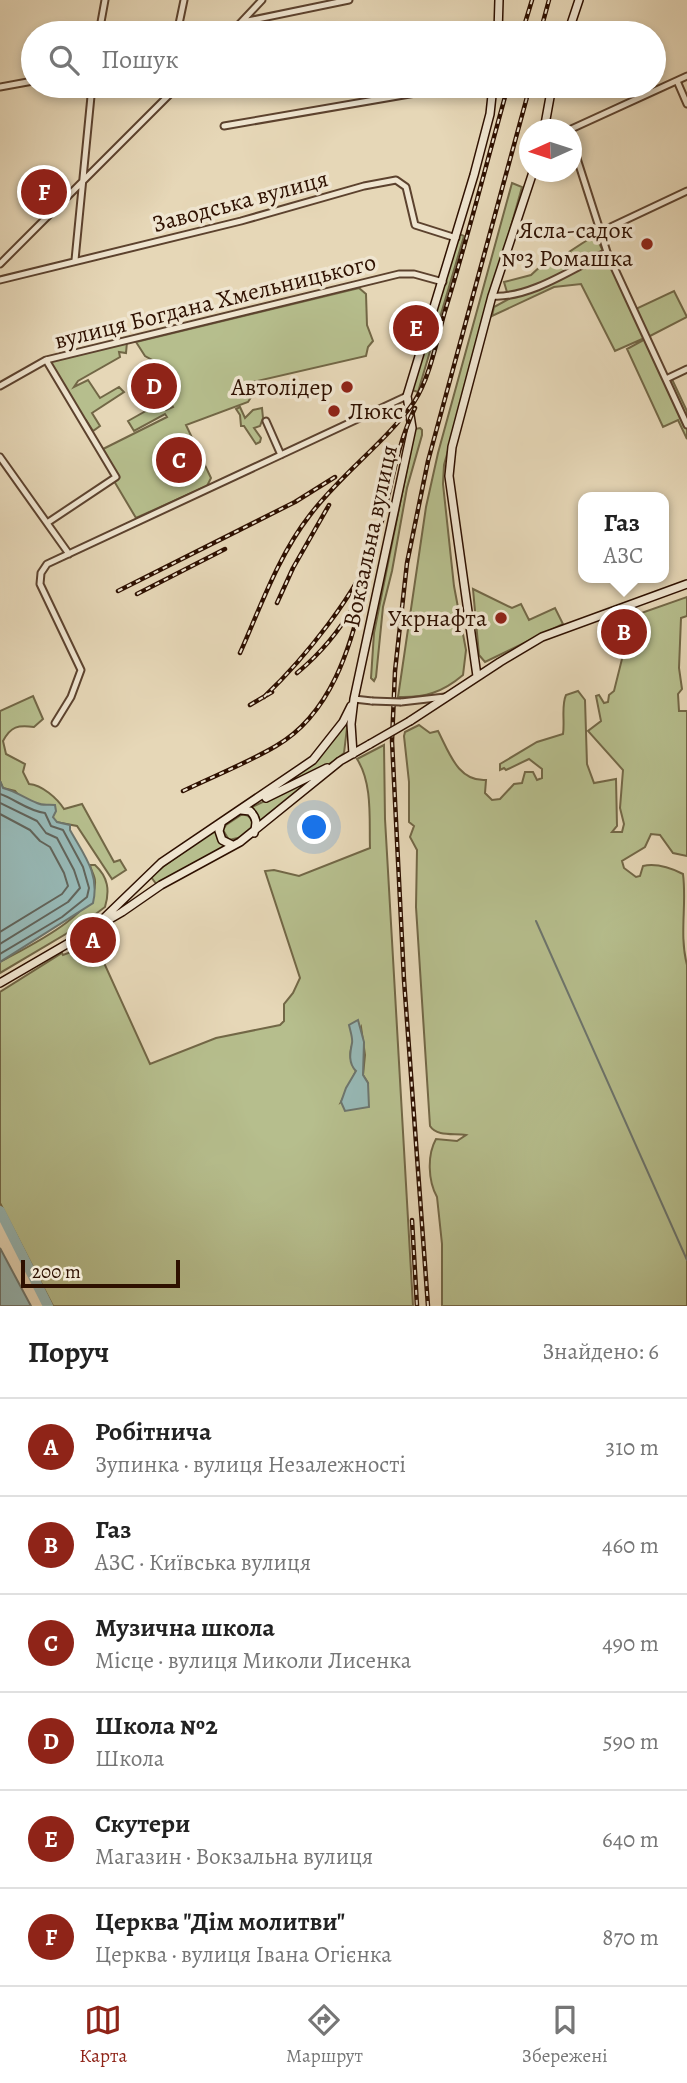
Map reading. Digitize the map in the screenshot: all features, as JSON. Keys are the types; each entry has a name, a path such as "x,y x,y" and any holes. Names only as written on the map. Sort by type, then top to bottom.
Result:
{"street":[{"path":"101,21 105,0"},
{"path":"180,21 184,0"},
{"path":"244,21 262,0"},
{"path":"248,21 349,0"},
{"path":"498,21 499,0"},
{"path":"572,21 579,0"},
{"path":"666,86 687,76"},
{"path":"677,81 687,104"},
{"path":"0,87 21,83"},
{"path":"75,260 91,98"},
{"path":"0,264 166,98"},
{"path":"224,127 388,98"},
{"name":"Вокзальна вулиця","path":"353,754 351,724 354,699 412,428 407,396 484,140 491,98"},
{"path":"547,119 550,98"},
{"path":"582,124 640,98"},
{"path":"582,175 607,252 687,425"},
{"name":"Заводська вулиця","path":"0,280 396,180 403,182 406,187 415,225 456,238"},
{"path":"477,676 449,477 455,435 492,296 530,182"},
{"path":"600,232 687,191"},
{"path":"492,296 504,297 525,292 607,252"},
{"name":"вулиця Богдана Хмельницького","path":"0,386 47,360 399,274 414,274 443,282"},
{"path":"47,360 116,477 47,523"},
{"path":"666,379 687,369"},
{"path":"55,723 71,697 81,670 40,584 41,573 47,564 407,396"},
{"path":"266,421 281,455"},
{"path":"0,457 69,554"},
{"path":"240,810 353,754 542,637 687,584"},
{"path":"97,925 161,863 313,761 343,722 354,699 401,702 448,697"},
{"path":"0,983 254,832 340,761"},
{"path":"240,810 250,811 254,816 254,832"},
{"path":"221,824 219,831 222,840 232,845"}],"green space":[{"path":"512,183 522,187 444,465 443,484 454,586 466,650 463,675 433,693 398,697 426,507 438,453"},
{"path":"459,234 464,236 418,392 412,390"},
{"path":"592,237 598,241 606,257 611,255 636,309 674,291 687,317 648,337 666,376 670,375 687,411 687,439 678,420 663,427 627,349 642,339 615,351 581,284 554,287 492,316 494,307 509,299 504,282 531,275 543,264 565,258 569,252"},
{"path":"359,288 366,294 367,325 373,341 366,356 253,382 253,394 248,402 186,425 211,478 207,486 136,518 114,481 119,477 103,449 167,417 165,414 134,431 128,421 162,402 166,410 173,407 154,372 150,372 148,368 152,360 145,356 136,342"},
{"path":"127,342 126,353 119,352 120,357 78,381 74,387 88,380 100,398 119,387 124,392 92,413 100,426 93,431 86,420 81,421 49,366 53,360"},
{"path":"240,407 245,418 253,410 262,408 260,426 254,428 261,438 256,444 244,426 241,426 240,415 236,409"},
{"path":"420,428 422,435 407,488 383,607 374,681 371,678 374,633 415,429"},
{"path":"473,589 512,608 521,604 529,620 555,608 563,624 485,662 479,655"},
{"path":"687,597 687,616 681,618 679,668 682,689 678,694 679,711 687,711 687,856 673,853 660,835 651,834 645,847 622,861 624,868 636,877 640,876 643,866 648,865 683,874 687,965 687,1306 442,1306 442,1244 437,1197 430,1176 430,1160 436,1139 457,1141 466,1135 437,1132 430,1126 416,907 417,850 410,837 414,826 409,822 405,732 419,725 430,733 438,731 461,771 476,779 486,780 485,793 492,800 500,799 514,784 522,783 525,772 533,772 537,780 542,778 542,769 529,759 506,770 500,770 500,764 537,742 563,734 566,695 578,691 585,700 587,764 594,783 616,779 617,826 612,832 622,832 624,824 620,808 623,770 588,731 601,721 596,696 599,695 604,703 608,702 609,695 614,691 630,627 630,617"},
{"path":"33,696 43,719 34,727 12,729 3,741 6,754 25,764 23,772 29,784 49,793 64,809 82,804 114,862 120,860 126,870 112,879 77,826 56,822 41,806 21,798 15,791 3,788 0,781 0,711"},
{"path":"348,719 344,753 333,762 265,796 311,765"},
{"path":"384,745 385,819 413,1306 53,1306 0,1203 0,992 62,953 63,955 95,943 150,1064 216,1038 280,1025 284,1021 284,1004 300,978 265,871 274,870 299,876 370,848 368,791 357,759","holes":["361,1027 365,1055 363,1075 368,1083 341,1102 356,1071 350,1054"]},
{"path":"311,779 260,824 258,816 250,808"},
{"path":"241,815 248,816 253,827 242,837 229,840 223,830"},
{"path":"216,829 218,840 225,846 157,885 151,877"},
{"path":"90,865 95,865 105,879 105,907 81,925 0,973 0,962 58,929 85,906 93,893 95,881"}],"water":[{"path":"0,781 3,788 37,803 55,805 53,817 57,822 70,825 70,830 89,865 95,893 93,903 0,962"},
{"path":"358,1020 364,1042 363,1075 368,1083 369,1107 345,1111 341,1102 356,1071 351,1061 352,1041 349,1025"},
{"path":"0,1248 31,1306 0,1306"}],"waterway":[{"path":"536,921 687,1260"},
{"path":"0,1211 48,1306"}],"railway":[{"path":"526,21 532,0"},
{"path":"543,21 549,0"},
{"path":"240,653 271,582 310,515 390,431 420,392 470,227 505,98"},
{"path":"428,1306 404,980 392,741 395,671 407,563 428,461 527,98"},
{"path":"264,697 312,645 343,603 368,561 381,524 402,440 415,408"},
{"path":"118,591 295,502 335,477"},
{"path":"277,603 293,568 329,505"},
{"path":"137,594 225,549"},
{"path":"183,791 276,746 311,716 325,698 345,656 364,589"},
{"path":"297,673 329,641 355,604"},
{"path":"250,705 272,692"},
{"path":"412,1220 417,1306"}],"place":[{"name":"Церква \"Дім молитви\"","path":"44,192"},
{"name":"Ясла-садок №3 Ромашка","path":"647,244"},
{"name":"Скутери","path":"416,328"},
{"name":"Школа №2","path":"154,386"},
{"name":"Автолідер","path":"347,387"},
{"name":"Люкс","path":"334,411"},
{"name":"Музична школа","path":"179,460"},
{"name":"Укрнафта","path":"501,618"},
{"name":"Газ","path":"624,632"},
{"name":"Робітнича","path":"93,940"}]}
